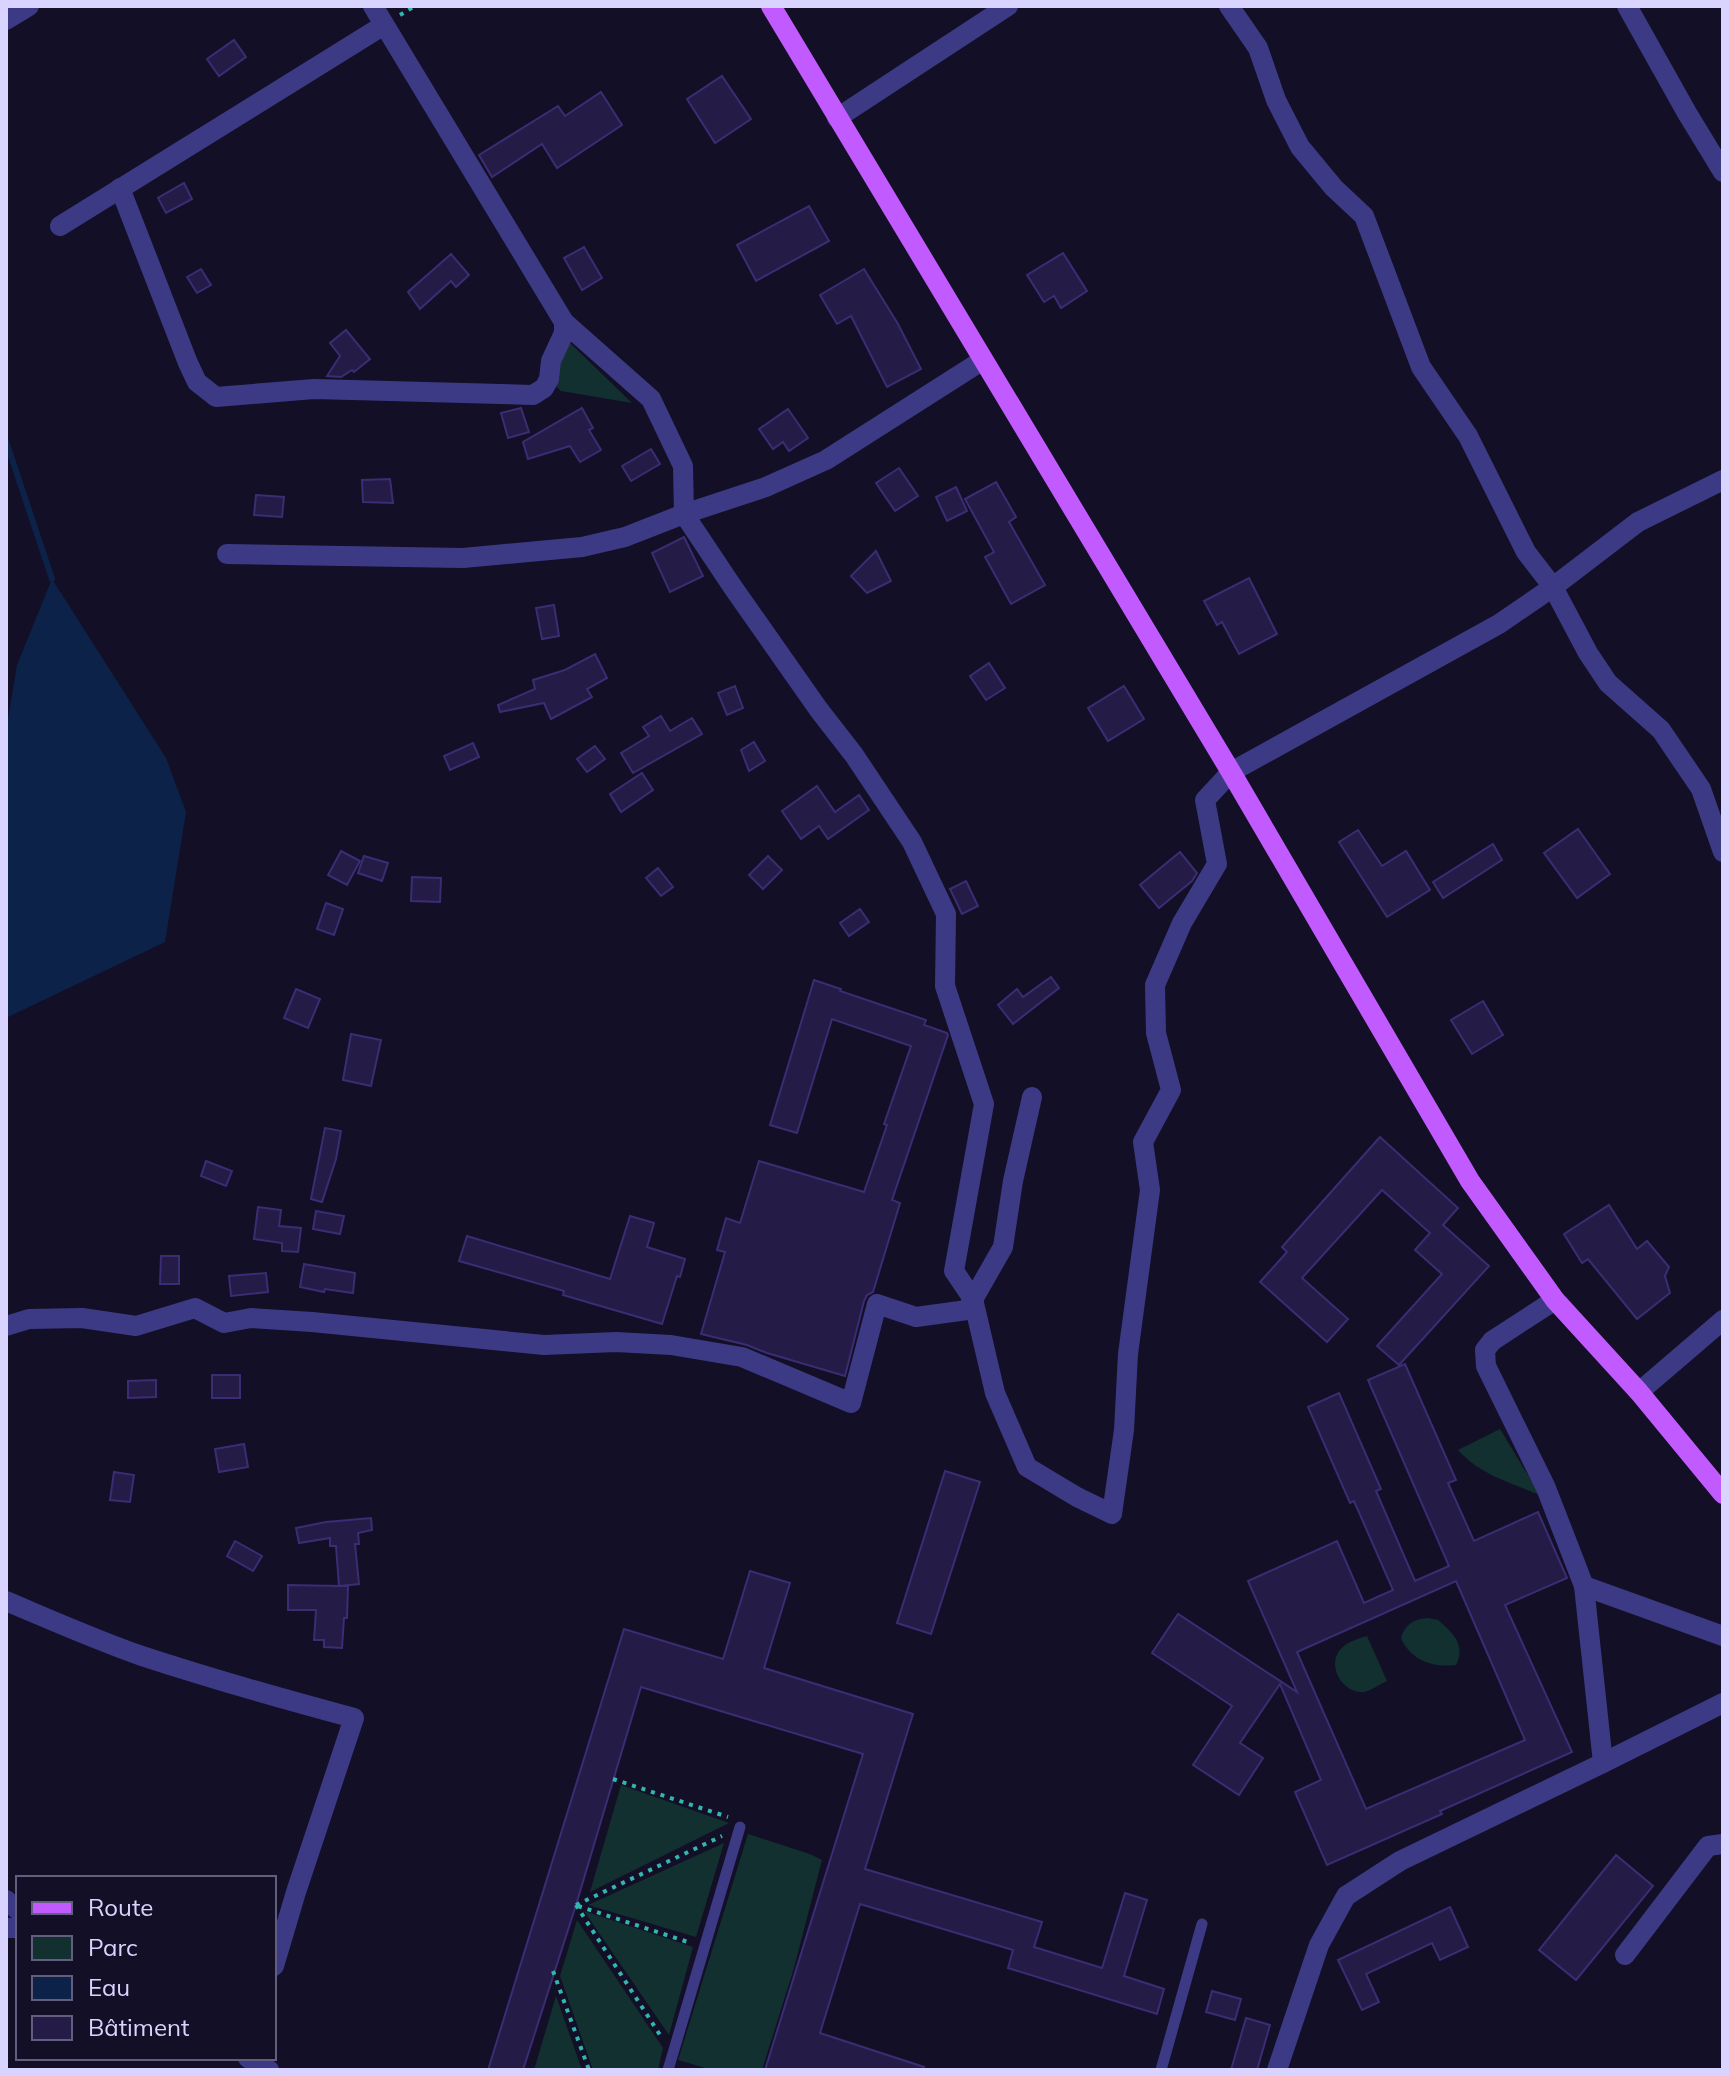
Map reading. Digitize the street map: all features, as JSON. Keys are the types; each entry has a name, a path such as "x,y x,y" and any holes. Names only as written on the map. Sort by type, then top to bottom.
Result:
{"main road":[{"path":"771,6 1231,772 1470,1181 1555,1300 1639,1392 1723,1494"}],"street":[{"path":"6,20 29,6"},
{"path":"373,6 564,322 651,399 683,466 684,514 912,842 946,914 945,986 984,1104 954,1271 973,1299 995,1393 1027,1467 1112,1514 1124,1430 1128,1354 1150,1190 1143,1142 1171,1090 1156,1033 1155,985 1182,923 1217,864 1205,800 1231,772 1499,624 1638,522 1723,480"},
{"path":"837,118 1008,6"},
{"path":"1229,6 1258,48 1276,100 1300,147 1334,188 1364,216 1421,367 1468,436 1526,552 1553,587 1588,653 1608,683 1661,730 1701,789 1723,852"},
{"path":"1627,6 1723,172"},
{"path":"60,226 384,25"},
{"path":"120,188 188,363 197,382 216,397 314,389 533,395 544,388 549,379 551,361 564,333 564,322"},
{"path":"227,554 478,556 582,547 625,537 766,487 826,460 983,360"},
{"path":"6,1326 29,1319 82,1318 136,1326 195,1308 224,1323 251,1318 544,1345 616,1342 671,1345 742,1357 851,1403 877,1304 916,1317 967,1310 1003,1247 1013,1181 1032,1097"},
{"path":"1555,1300 1492,1341 1485,1350 1486,1366 1546,1488 1584,1586 1603,1763"},
{"path":"1639,1392 1723,1320"},
{"path":"1584,1586 1723,1636"},
{"path":"6,1601 141,1655 354,1718 300,1877 276,1959"},
{"path":"1277,2070 1319,1945 1346,1896 1400,1861 1723,1703"},
{"path":"1625,1955 1708,1846 1723,1844"}],"lane":[{"path":"668,2070 740,1827"},
{"path":"1161,2070 1202,1924"}],"path":[{"path":"576,1905 740,1827 733,1819 613,1779"},
{"path":"576,1905 704,1947"},
{"path":"576,1905 673,2054"},
{"path":"553,1971 589,2070"}],"green space":[{"path":"569,342 632,403 561,391 553,383"},
{"path":"1500,1429 1540,1495 1486,1472 1458,1450"},
{"path":"1428,1618 1438,1620 1459,1645 1456,1665 1431,1664 1416,1657 1405,1646 1401,1638 1408,1626 1414,1621"},
{"path":"1367,1636 1387,1681 1367,1691 1357,1692 1340,1679 1336,1672 1336,1658 1345,1645"},
{"path":"621,1785 729,1823 590,1892"},
{"path":"748,1834 822,1860 794,1968 762,2070 712,2070 678,2060"},
{"path":"724,1843 696,1937 588,1905"},
{"path":"584,1911 693,1947 669,2035"},
{"path":"577,1920 663,2048 658,2070 593,2070 560,1976"},
{"path":"556,1996 582,2070 534,2070"}],"water":[{"path":"52,579 166,758 186,812 165,942 6,1018 6,731 17,665"}],"building":[{"path":"234,40 246,57 219,76 207,59"},
{"path":"722,76 751,119 715,143 687,99"},
{"path":"601,92 622,125 557,168 542,144 492,177 479,155 558,106 565,116"},
{"path":"184,183 192,199 166,213 158,198"},
{"path":"809,206 829,241 756,281 737,245"},
{"path":"584,247 602,278 582,290 564,258"},
{"path":"1063,253 1087,291 1061,308 1054,296 1044,302 1027,275"},
{"path":"451,254 469,275 456,287 451,281 420,309 408,292"},
{"path":"201,269 211,285 197,293 187,277"},
{"path":"864,269 921,369 887,387 851,316 837,324 820,295"},
{"path":"346,330 370,359 354,372 352,370 341,377 327,376 340,356 330,343"},
{"path":"521,408 529,432 508,438 501,413"},
{"path":"582,408 593,428 589,430 601,450 580,462 570,446 528,459 523,442"},
{"path":"788,409 808,438 789,451 783,442 773,449 759,429"},
{"path":"651,449 660,464 631,481 622,466"},
{"path":"899,468 918,496 895,511 876,483"},
{"path":"390,479 393,503 363,502 362,480"},
{"path":"996,482 1016,517 1009,522 1045,585 1011,604 985,557 994,552 965,499"},
{"path":"956,487 967,511 947,521 936,497"},
{"path":"256,495 284,497 282,517 254,515"},
{"path":"684,537 703,576 670,592 652,553"},
{"path":"876,551 891,581 867,593 851,576"},
{"path":"1249,578 1277,634 1239,654 1222,622 1217,625 1204,601"},
{"path":"554,605 559,636 542,639 536,608"},
{"path":"595,654 607,678 587,689 592,697 551,719 544,703 500,712 498,705 535,689 533,680 565,670"},
{"path":"989,663 1005,688 986,700 970,676"},
{"path":"735,686 743,708 727,715 718,693"},
{"path":"1124,686 1144,719 1108,741 1088,708"},
{"path":"661,716 670,731 692,718 702,734 633,773 621,753 649,736 643,727"},
{"path":"754,742 765,761 749,771 741,750"},
{"path":"473,743 479,757 450,770 444,756"},
{"path":"595,746 605,759 587,772 577,759"},
{"path":"642,773 653,790 621,812 610,794"},
{"path":"817,786 835,812 859,795 869,810 828,839 819,826 801,839 782,811"},
{"path":"1578,829 1610,874 1577,898 1544,853"},
{"path":"1358,830 1382,866 1406,851 1430,890 1387,917 1339,842"},
{"path":"1493,844 1502,860 1443,898 1433,882"},
{"path":"341,851 360,861 347,885 328,875"},
{"path":"1180,852 1197,873 1192,881 1159,908 1140,885"},
{"path":"364,856 388,863 382,881 358,873"},
{"path":"768,856 782,870 763,889 749,875"},
{"path":"658,868 673,887 661,896 646,878"},
{"path":"412,877 441,878 440,902 411,901"},
{"path":"966,881 978,906 962,914 950,889"},
{"path":"326,903 343,909 334,935 317,929"},
{"path":"860,909 869,922 849,936 840,923"},
{"path":"1051,977 1059,988 1013,1024 998,1005 1017,989 1023,997"},
{"path":"814,980 926,1020 924,1025 948,1035 892,1200 900,1203 873,1292 864,1301 845,1376 701,1334 725,1252 717,1250 726,1218 740,1223 759,1161 864,1192 887,1125 884,1124 911,1046 832,1019 797,1133 770,1125"},
{"path":"296,989 320,999 308,1028 284,1018"},
{"path":"1483,1001 1503,1035 1472,1054 1451,1020"},
{"path":"351,1034 381,1040 371,1086 343,1080"},
{"path":"325,1128 341,1131 336,1159 322,1202 311,1199"},
{"path":"1380,1137 1458,1208 1443,1225 1489,1266 1399,1365 1377,1346 1442,1274 1415,1250 1430,1233 1382,1190 1302,1278 1348,1319 1327,1342 1260,1282 1287,1252 1282,1247"},
{"path":"206,1161 232,1171 226,1186 201,1176"},
{"path":"1609,1205 1637,1249 1647,1241 1669,1267 1665,1276 1670,1293 1637,1319 1588,1259 1582,1263 1564,1234"},
{"path":"258,1207 281,1210 279,1226 301,1228 298,1252 282,1251 282,1243 254,1239"},
{"path":"316,1211 344,1216 340,1234 313,1229"},
{"path":"630,1216 654,1223 647,1247 685,1259 662,1324 563,1295 564,1291 459,1261 467,1236 610,1279"},
{"path":"161,1256 179,1256 179,1284 160,1284"},
{"path":"304,1264 355,1273 353,1293 300,1287"},
{"path":"266,1273 268,1292 231,1296 229,1276"},
{"path":"1405,1364 1456,1480 1448,1483 1474,1541 1538,1512 1567,1578 1505,1605 1572,1752 1327,1865 1295,1792 1321,1780 1280,1684 1240,1743 1263,1758 1239,1795 1193,1765 1232,1706 1152,1653 1178,1614 1297,1692 1248,1581 1337,1541 1364,1603 1393,1590 1308,1407 1339,1393 1381,1489 1376,1491 1415,1581 1449,1566 1368,1380","holes":["1456,1581 1525,1740 1366,1809 1297,1652"]},
{"path":"212,1375 240,1375 240,1398 212,1398"},
{"path":"156,1380 156,1397 128,1398 128,1381"},
{"path":"244,1444 248,1467 219,1472 215,1449"},
{"path":"945,1471 980,1482 931,1634 897,1623"},
{"path":"114,1472 134,1475 130,1502 110,1500"},
{"path":"371,1518 372,1530 358,1533 359,1544 355,1544 359,1584 340,1586 348,1586 342,1648 324,1647 324,1640 314,1640 316,1610 288,1610 288,1585 339,1586 336,1546 330,1546 330,1538 299,1543 296,1528"},
{"path":"235,1541 262,1556 253,1571 227,1556"},
{"path":"750,1571 790,1583 764,1668 913,1714 865,1869 1042,1922 1034,1947 1102,1968 1125,1893 1147,1900 1124,1976 1164,1989 1157,2014 1008,1968 1013,1950 860,1904 820,2033 924,2067 923,2070 765,2070 863,1754 641,1687 523,2070 488,2070 624,1629 723,1659"},
{"path":"1616,1855 1653,1886 1576,1980 1539,1950"},
{"path":"1450,1907 1468,1947 1440,1960 1432,1943 1366,1974 1379,2002 1362,2010 1338,1960"},
{"path":"1212,1991 1241,1999 1235,2020 1206,2012"},
{"path":"1246,2018 1270,2025 1257,2070 1231,2070"}],"waterway":[{"path":"6,441 52,579"}]}
